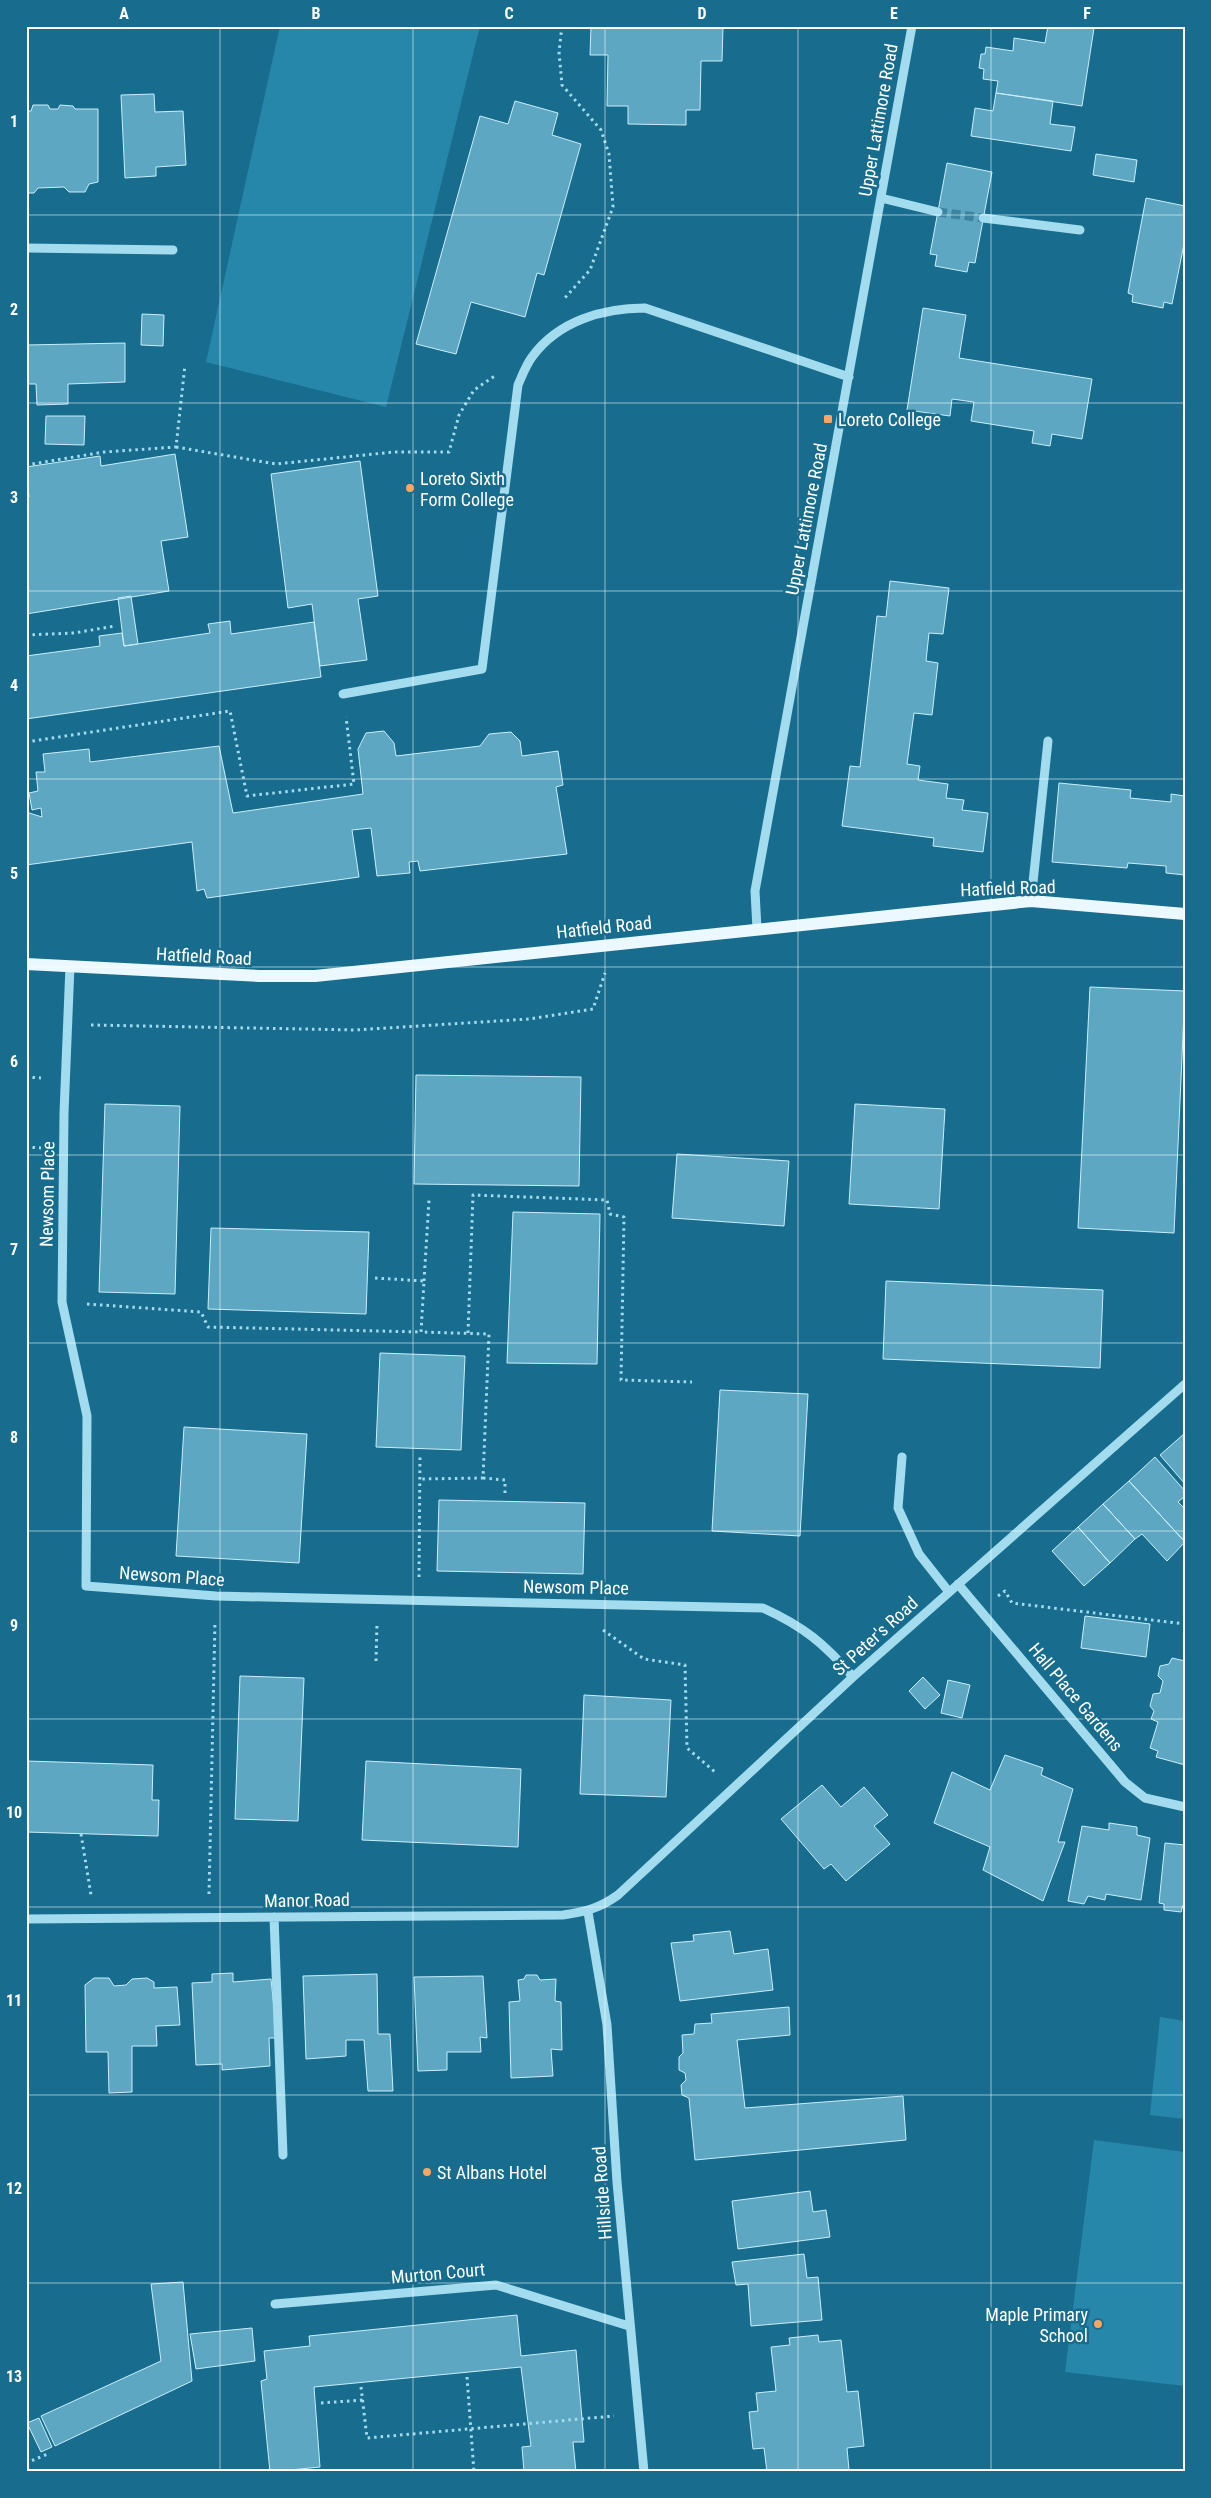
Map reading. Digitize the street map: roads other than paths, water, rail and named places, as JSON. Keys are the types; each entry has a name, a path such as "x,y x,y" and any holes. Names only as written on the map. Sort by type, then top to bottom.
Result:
{"main road":[{"name":"Hatfield Road","path":"26,964 259,976 315,976 1031,901 1185,914"}],"street":[{"name":"Upper Lattimore Road","path":"757,929 755,890 912,26"},
{"path":"880,198 938,212"},
{"path":"983,218 1080,230"},
{"path":"26,248 173,250"},
{"path":"343,694 482,669 518,385 531,358 551,336 586,317 619,308 645,308 849,377"},
{"path":"1031,901 1048,741"},
{"name":"Newsom Place","path":"70,966 64,1113 62,1302 87,1416 86,1586 216,1596 763,1608 793,1621 830,1650 853,1677"},
{"name":"St Peter's Road","path":"588,1912 605,1905 618,1895 853,1677 1185,1384"},
{"path":"902,1457 898,1508 919,1554 949,1592"},
{"name":"Hall Place Gardens","path":"958,1584 1125,1782 1146,1798 1185,1807"},
{"name":"Manor Road","path":"26,1919 562,1915 588,1912"},
{"name":"Hillside Road","path":"588,1912 607,2025 629,2326 644,2472"},
{"path":"274,1917 282,2155"},
{"name":"Murton Court","path":"275,2304 496,2285 629,2326"}],"tunnel":[{"path":"938,212 983,218"}],"place":[{"name":"Loreto College","path":"828,419"},
{"name":"Loreto Sixth Form College","path":"410,488"},
{"name":"St Albans Hotel","path":"427,2172"},
{"name":"Maple Primary School","path":"1098,2324"}]}
